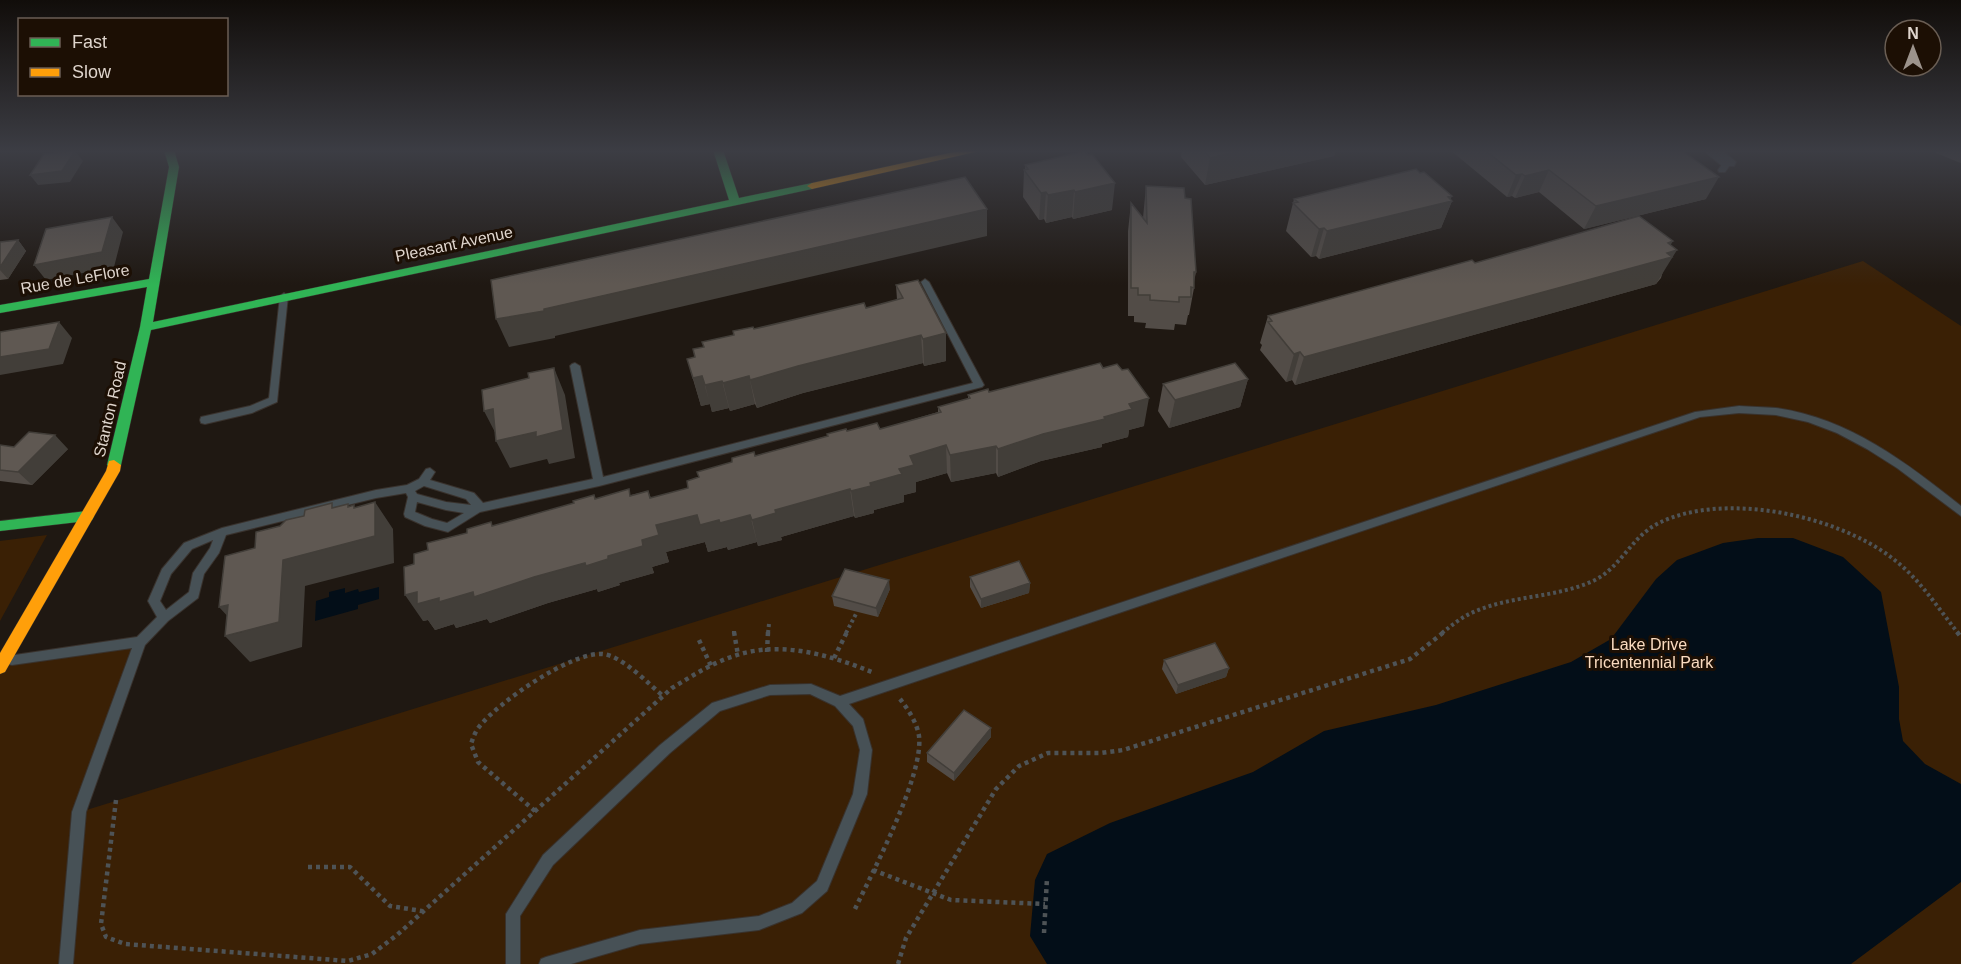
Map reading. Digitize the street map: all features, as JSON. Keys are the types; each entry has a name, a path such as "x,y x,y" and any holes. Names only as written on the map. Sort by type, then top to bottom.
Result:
{"street":[{"name":"Stanton Road","path":"2,664 113,471 146,327 169,195"},
{"path":"733,195 735,202"},
{"name":"Pleasant Avenue","path":"146,327 768,195"},
{"name":"Rue de LeFlore","path":"0,309 154,282"},
{"path":"0,526 87,516"}],"lane":[{"path":"164,618 154,601 166,572 188,546 222,532 376,494 411,493 462,510 481,508 599,482 979,385 925,282"},
{"path":"205,420 252,409 274,400 284,296"},
{"path":"575,366 599,482"},
{"path":"839,702 1687,418 1725,410 1753,408 1792,413 1833,427 1870,444 1896,460 1961,512"},
{"path":"430,472 411,493 410,514 429,523 448,528 481,508"},
{"path":"423,482 470,496 481,508"},
{"path":"66,964 79,812 140,642 164,618 194,595 199,573 215,550 222,532"},
{"path":"2,664 140,642"},
{"path":"513,964 513,914 548,860 665,749 716,707 770,690 812,689 839,702 860,723 866,750 860,794 822,886 797,908 759,923 640,937 546,964"}],"path":[{"path":"898,964 906,938 996,789 1019,766 1048,753 1101,753 1123,750 1410,658 1433,643 1452,625 1477,610 1568,590 1597,579 1618,563 1658,523 1698,511 1738,508 1802,517 1859,537 1893,559 1920,586 1961,637"},
{"path":"834,658 857,612"},
{"path":"767,652 769,624"},
{"path":"734,631 738,656"},
{"path":"699,640 711,666"},
{"path":"116,800 101,924 106,937 125,944 348,961 372,954 672,688 711,666 738,656 781,650 814,652 876,673 890,685 907,707 920,738 915,773 855,909"},
{"path":"535,811 478,762 471,744 478,728 504,702 581,657 604,654 623,664 663,696"},
{"path":"308,867 350,867 390,906 423,911"},
{"path":"873,870 951,900 1045,904"},
{"path":"1044,933 1047,878"}],"green space":[{"name":"Lake Drive Tricentennial Park","path":"1863,261 1961,326 1961,964 0,964 0,667 140,642 80,812"},
{"path":"47,535 0,621 0,541"}],"shaded area":[{"path":"1758,538 1793,538 1843,557 1881,592 1899,687 1899,719 1903,741 1925,764 1961,784 1961,882 1851,964 1047,964 1030,936 1035,880 1047,854 1110,823 1253,772 1324,731 1436,705 1571,662 1611,639 1656,579 1677,560 1723,543"},
{"path":"379,587 379,599 358,605 358,609 315,621 316,601 329,597 329,592 345,588 345,593 358,589 359,592"}],"building":[{"path":"882,195 977,195 987,209 544,309 544,311 496,319 491,280"},
{"path":"1146,195 1185,195 1185,198 1191,199 1196,272 1194,272 1194,288 1191,287 1191,297 1179,297 1179,302 1150,300 1150,295 1138,295 1138,288 1131,288 1131,203 1147,223"},
{"path":"1310,195 1452,196 1448,197 1452,201 1327,231 1324,228 1319,229 1293,203 1298,202 1294,199"},
{"path":"1582,195 1643,195 1596,206"},
{"path":"1639,216 1673,241 1668,243 1677,250 1667,253 1672,257 1304,357 1300,352 1294,354 1268,322 1272,321 1268,316 1472,260 1475,263"},
{"path":"112,217 102,252 34,265 46,229"},
{"path":"18,240 0,267 0,242"},
{"path":"918,280 946,333 923,339 921,335 750,380 749,376 705,385 702,376 693,378 687,359 695,357 693,349 704,347 702,342 734,335 733,331 753,327 754,329 864,303 866,308 903,298 896,285"},
{"path":"59,322 49,349 0,357 0,332"},
{"path":"1100,363 1103,368 1117,364 1122,370 1128,369 1149,398 1129,404 1132,409 1104,417 1105,419 1043,434 998,449 996,446 950,455 946,445 910,456 914,465 899,469 902,474 870,483 871,486 851,491 850,489 775,510 776,513 752,520 750,515 720,523 719,520 700,525 697,515 656,525 659,535 642,540 643,546 608,556 608,559 586,566 585,563 534,577 474,597 473,592 439,602 439,598 417,604 417,592 405,595 404,567 414,564 414,554 428,550 427,543 467,533 467,529 491,522 492,526 574,503 573,501 594,495 595,499 629,489 630,496 648,491 650,498 688,488 687,481 699,477 697,472 732,462 732,458 754,452 755,456 846,429 847,431 877,423 880,429 941,412 938,407 970,398 968,395 988,389 989,392"},
{"path":"1235,363 1248,379 1175,400 1163,384"},
{"path":"554,368 563,430 536,437 536,432 496,441 493,409 484,411 482,390 529,378 528,373"},
{"path":"29,432 55,435 18,472 0,470 0,445 14,447"},
{"path":"375,502 375,536 283,560 279,622 225,636 228,605 219,607 225,556 255,548 256,532 280,526 286,520 304,516 305,510 332,503 332,508 348,504 348,507 354,505 354,508"},
{"path":"1019,561 1030,583 981,599 970,577"},
{"path":"845,569 889,580 876,608 832,596"},
{"path":"1215,643 1229,668 1178,685 1164,660"},
{"path":"964,710 991,728 954,773 927,753"}],"traffic: fast":[{"path":"114,465 146,327 169,195"},
{"path":"733,195 735,202"},
{"path":"146,327 770,195"},
{"path":"0,309 154,282"},
{"path":"0,526 87,516"}],"traffic: slow":[{"path":"0,667 113,471 114,465"}]}
